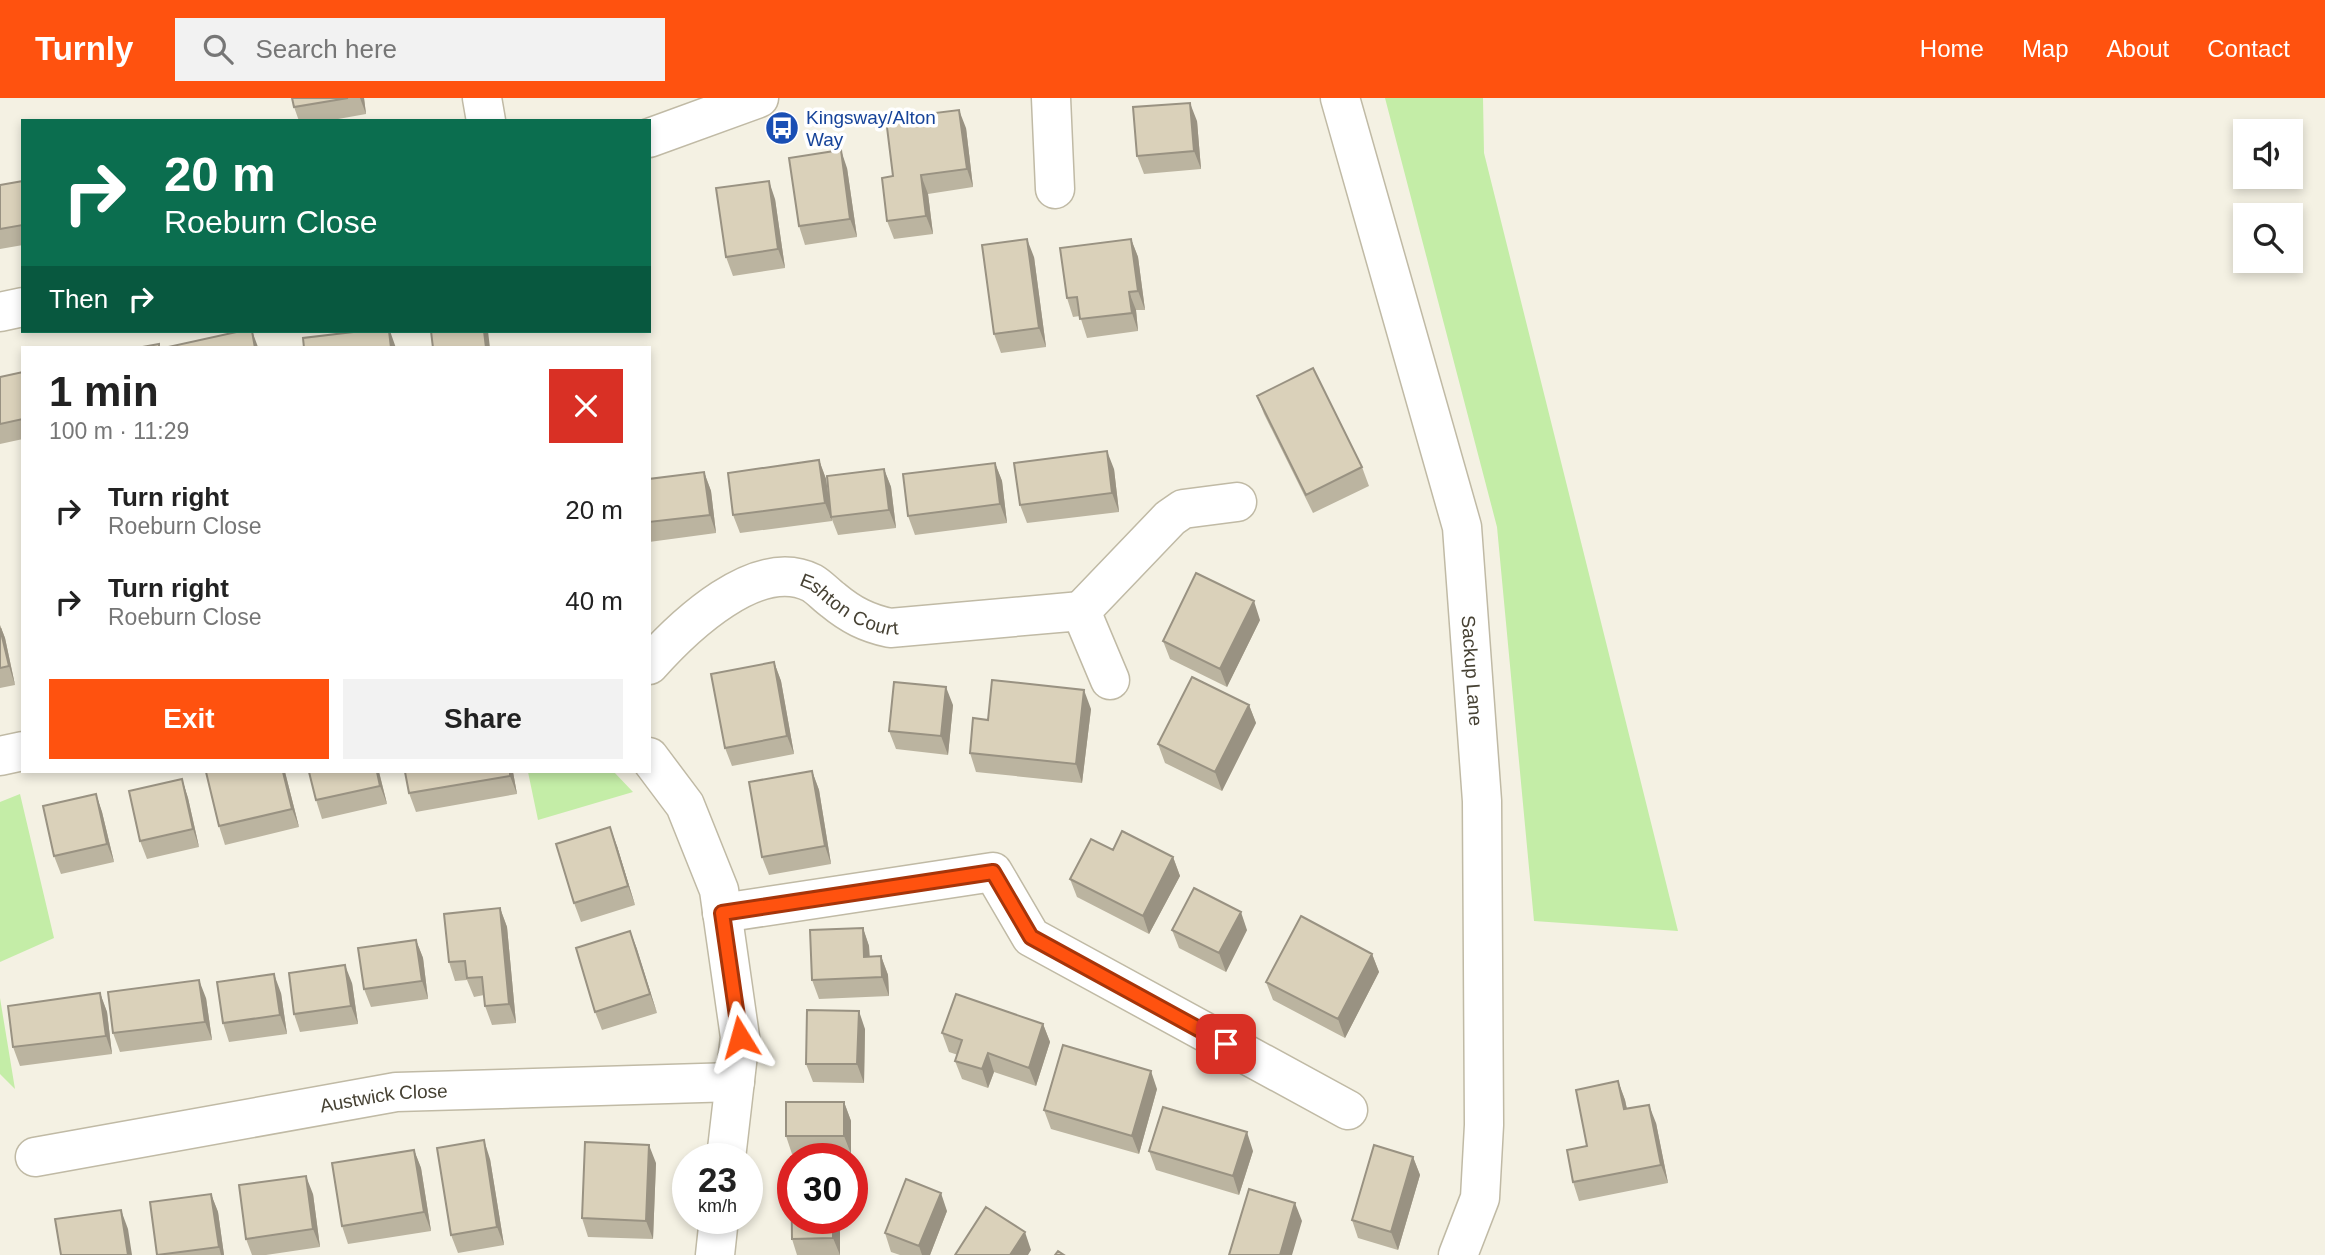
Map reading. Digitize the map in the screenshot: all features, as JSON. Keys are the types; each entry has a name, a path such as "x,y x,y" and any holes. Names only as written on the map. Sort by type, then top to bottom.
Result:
{"street":[{"path":"482,98 486,119"},
{"path":"651,137 759,98"},
{"path":"1051,98 1055,189"},
{"name":"Sackup Lane","path":"1340,98 1462,527 1482,802 1484,1125 1480,1198 1458,1255"},
{"path":"0,312 21,307"},
{"path":"1110,680 1081,611 1170,518 1183,509 1237,502"},
{"name":"Eshton Court","path":"651,663 697,617 744,587 780,576 812,583 864,622 890,628 1081,611"},
{"path":"0,756 21,751"},
{"path":"651,760 685,805 719,890 740,1037 728,1143"},
{"path":"722,913 993,872 1031,937 1348,1110"},
{"name":"Austwick Close","path":"35,1157 396,1092 735,1082"},
{"path":"715,1255 717,1234"}],"green space":[{"path":"1385,98 1483,98 1484,153 1678,931 1534,921 1497,527"},
{"path":"528,773 615,773 633,792 538,820"},
{"path":"20,794 54,938 0,962 0,802"},
{"path":"0,998 15,1089 0,1074"}],"building":[{"path":"292,98 348,98 294,107"},
{"path":"1190,103 1194,151 1137,156 1133,107"},
{"path":"959,110 967,169 921,175 926,216 887,221 882,178 893,176 886,119"},
{"path":"841,150 850,219 799,226 789,158"},
{"path":"21,181 21,225 0,229 0,185"},
{"path":"769,181 778,249 726,257 716,188"},
{"path":"1027,239 1039,328 994,334 982,245"},
{"path":"1131,239 1138,291 1129,292 1132,313 1080,319 1077,297 1067,298 1060,248"},
{"path":"232,333 252,333 255,346 173,346"},
{"path":"345,333 389,333 391,346 304,346 303,338"},
{"path":"431,333 484,333 486,346 433,346"},
{"path":"1313,368 1362,467 1306,495 1257,396"},
{"path":"21,372 21,419 0,424 0,377"},
{"path":"1107,451 1112,493 1020,505 1014,463"},
{"path":"819,460 825,503 733,515 728,473"},
{"path":"995,463 1000,504 908,516 903,474"},
{"path":"884,469 889,510 831,517 827,476"},
{"path":"704,472 710,515 651,522 651,479"},
{"path":"1196,573 1254,601 1220,669 1163,641"},
{"path":"0,628 9,666 0,668"},
{"path":"774,662 787,736 725,748 711,674"},
{"path":"1192,677 1249,705 1215,772 1158,744"},
{"path":"992,680 1084,690 1076,764 970,753 973,718 988,720"},
{"path":"894,682 946,687 941,736 889,731"},
{"path":"812,771 825,846 762,857 749,782"},
{"path":"206,773 283,773 292,809 219,826"},
{"path":"309,773 377,773 380,786 316,800"},
{"path":"405,773 510,773 510,776 409,793"},
{"path":"182,779 193,829 140,841 129,791"},
{"path":"96,794 107,844 54,856 43,806"},
{"path":"610,827 628,886 574,903 556,844"},
{"path":"1122,831 1173,857 1143,916 1070,879 1091,839 1113,850"},
{"path":"1194,888 1241,912 1219,953 1172,930"},
{"path":"500,908 509,1004 485,1006 482,977 467,978 465,961 449,962 444,914"},
{"path":"1301,916 1372,954 1338,1019 1266,982"},
{"path":"863,928 864,957 881,956 882,977 812,980 810,930"},
{"path":"630,931 650,994 595,1012 576,948"},
{"path":"416,940 422,981 364,989 358,948"},
{"path":"345,965 351,1006 294,1014 289,973"},
{"path":"274,974 280,1015 223,1023 217,982"},
{"path":"199,980 205,1022 113,1033 108,992"},
{"path":"100,993 106,1036 13,1047 8,1006"},
{"path":"956,994 1043,1024 1029,1068 988,1053 982,1069 955,1061 962,1040 942,1033"},
{"path":"807,1010 859,1011 857,1064 806,1064"},
{"path":"1063,1045 1151,1071 1132,1136 1044,1110"},
{"path":"1618,1081 1624,1109 1649,1105 1661,1165 1573,1182 1567,1150 1587,1146 1576,1090"},
{"path":"786,1102 844,1102 844,1136 786,1136"},
{"path":"1163,1107 1247,1132 1233,1176 1149,1151"},
{"path":"484,1140 497,1227 451,1235 437,1148"},
{"path":"585,1142 649,1145 646,1221 582,1218"},
{"path":"1374,1145 1413,1157 1391,1232 1352,1220"},
{"path":"414,1150 424,1212 342,1226 332,1163"},
{"path":"306,1176 313,1229 246,1239 239,1185"},
{"path":"906,1179 941,1193 919,1246 885,1233"},
{"path":"1249,1189 1295,1203 1280,1255 1229,1255"},
{"path":"211,1194 219,1247 157,1255 150,1202"},
{"path":"986,1207 1025,1232 1010,1255 955,1255"},
{"path":"121,1210 128,1255 61,1255 55,1219"},
{"path":"792,1234 833,1234 833,1238 792,1239"}],"place":[{"name":"Kingsway/Alton Way","path":"782,128"}],"route":[{"path":"740,1037 722,913 993,872 1031,937 1226,1044"}]}
